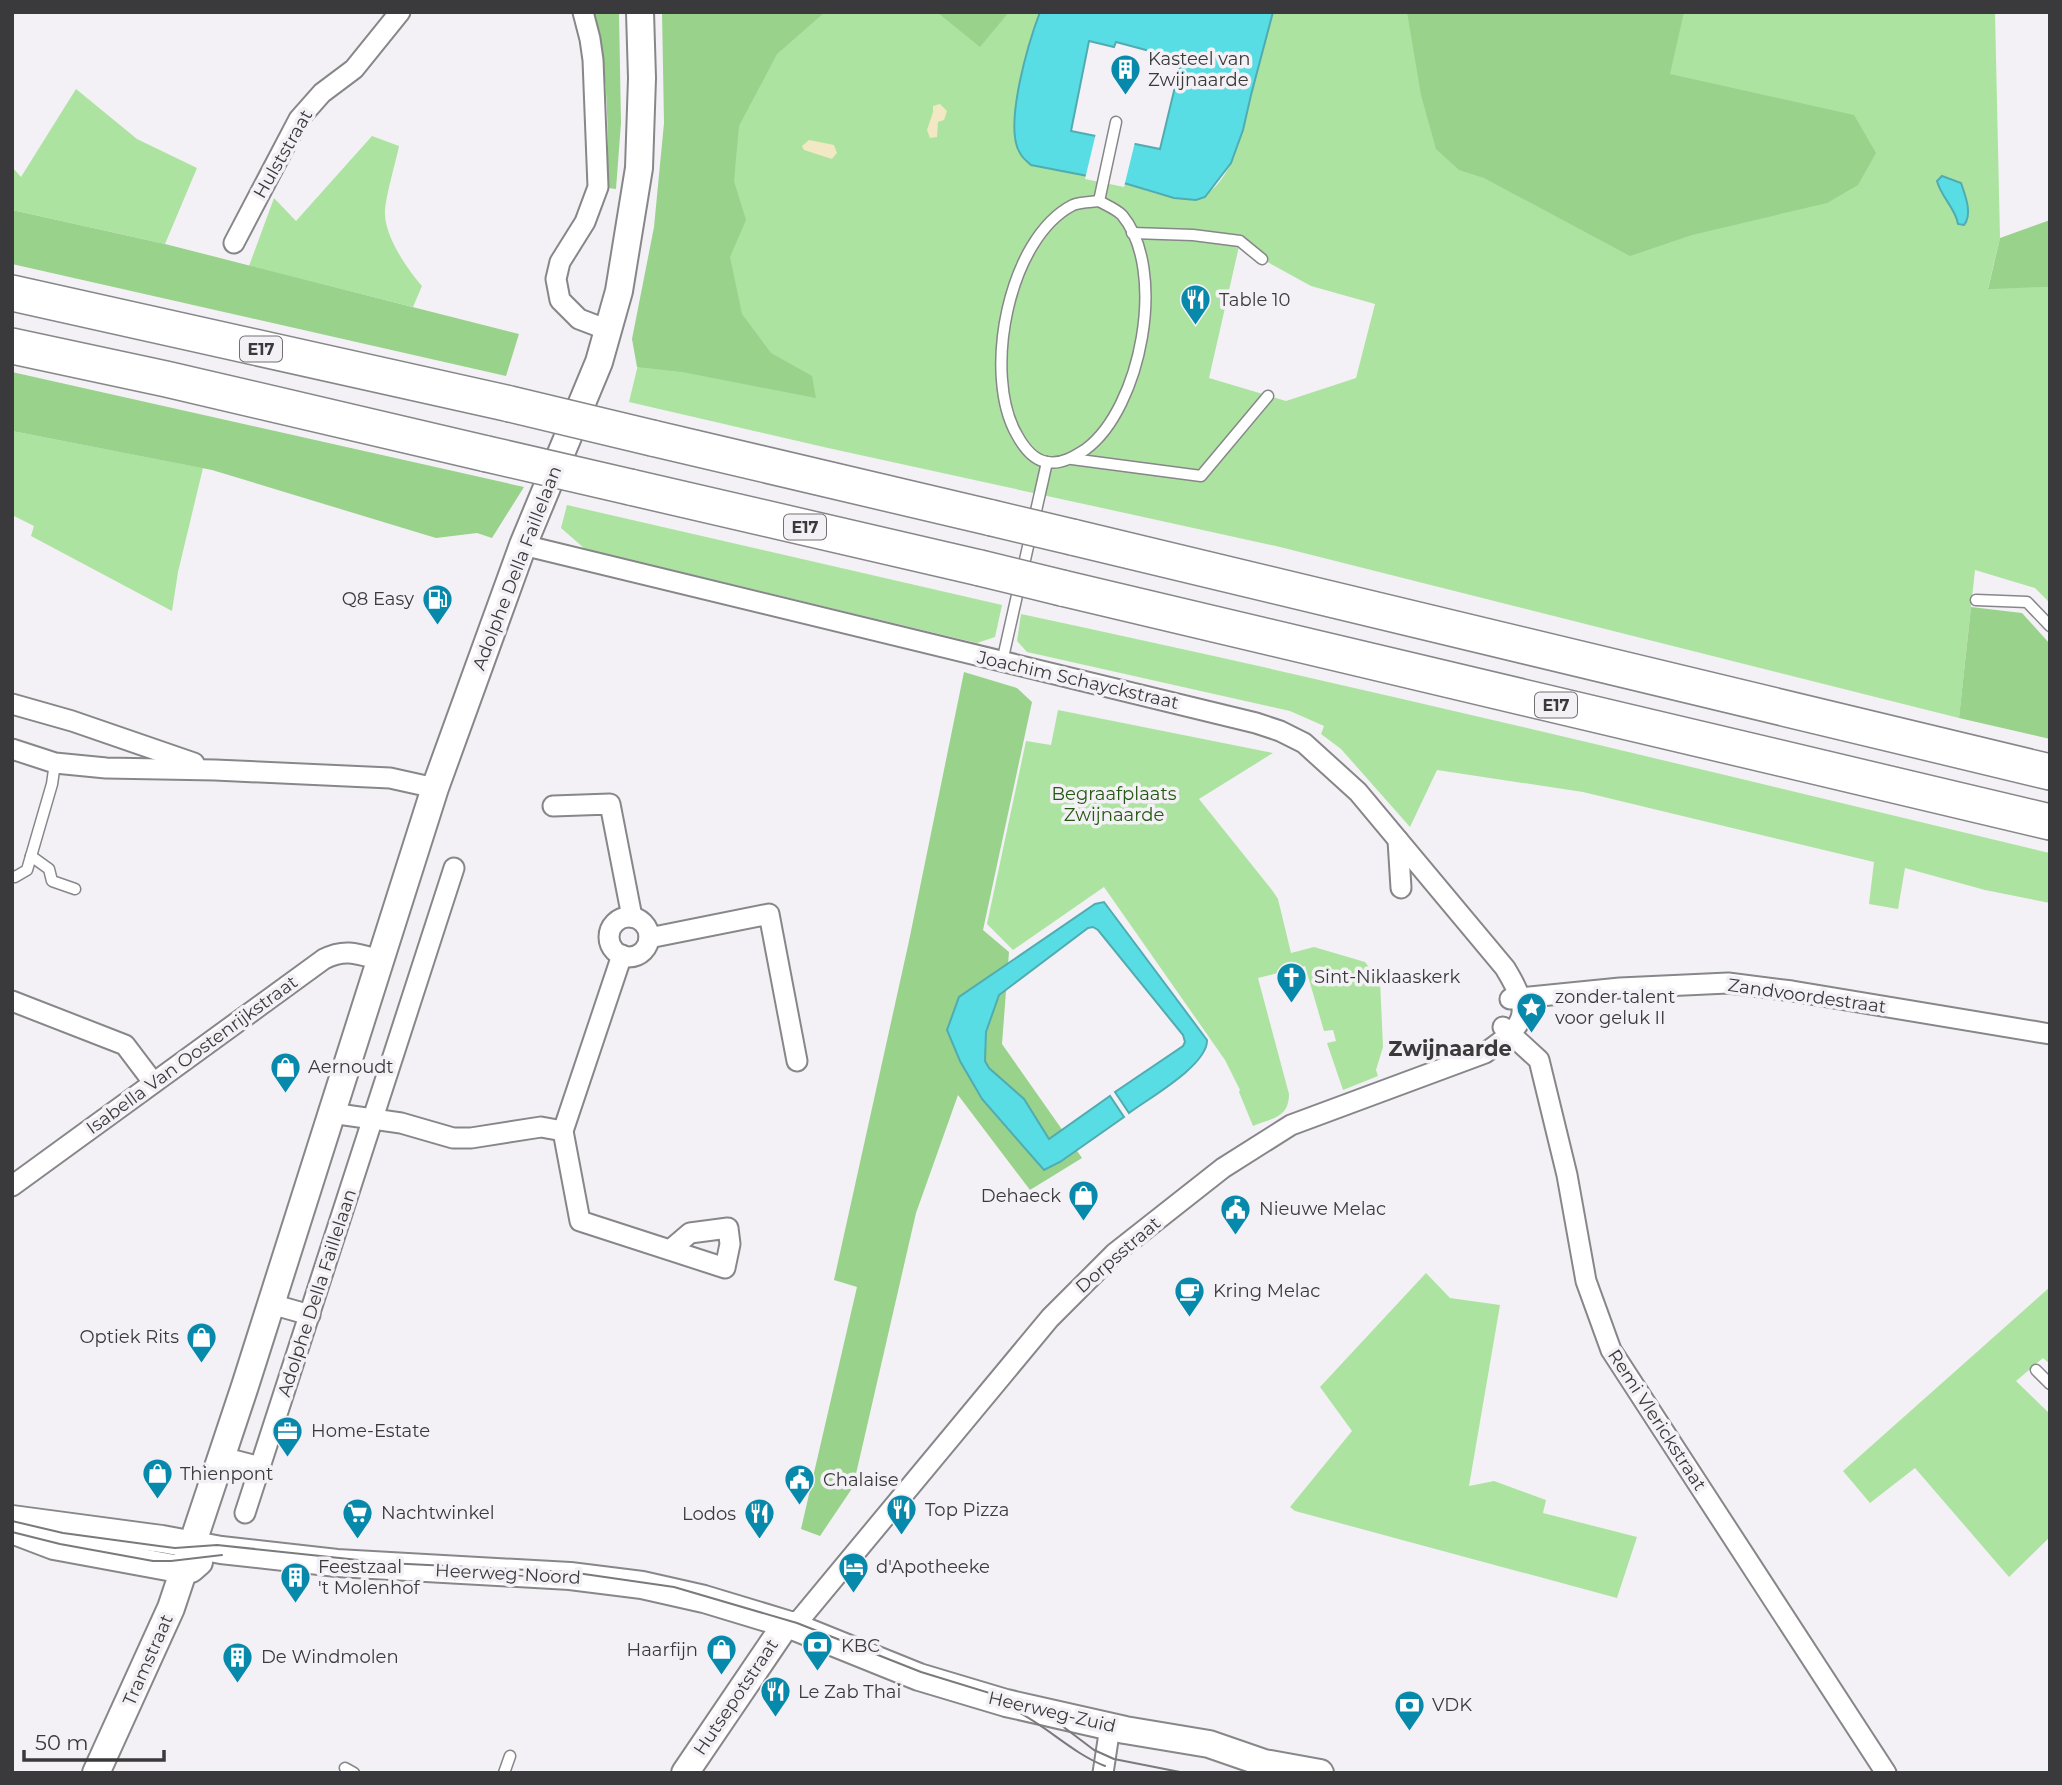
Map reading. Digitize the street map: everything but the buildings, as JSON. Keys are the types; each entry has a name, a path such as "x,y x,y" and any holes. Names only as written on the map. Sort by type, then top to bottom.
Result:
{"highway":[{"name":"E17","path":"12,293 510,404 2050,772"},
{"name":"E17","path":"12,346 630,486 2050,821"}],"main road":[{"name":"Adolphe Della Faillelaan","path":"192,1544 435,788 523,545 599,362 619,291 639,168 642,78 639,12"},
{"name":"Heerweg-Noord","path":"12,1519 55,1523 221,1550 387,1567 605,1580 695,1597 790,1625"},
{"path":"12,1530 54,1546 184,1570 191,1569 212,1552 221,1550"},
{"name":"Tramstraat","path":"96,1773 169,1614 192,1544"},
{"name":"Heerweg-Zuid","path":"790,1625 932,1681 1006,1703 1110,1727 1209,1744 1264,1763 1320,1773"},
{"name":"Hutsepotstraat","path":"685,1773 784,1628 790,1625"}],"street":[{"name":"Hulststraat","path":"234,243 299,119 322,93 354,69 400,12"},
{"path":"583,12 593,60 598,187 585,222 560,262 556,279 559,300 579,319 608,330"},
{"name":"Joachim Schayckstraat","path":"523,545 1280,731 1304,743 1358,792 1504,968 1515,998"},
{"path":"12,704 72,721 215,770"},
{"path":"12,749 55,763 118,769 215,770 390,778 435,788"},
{"path":"553,806 610,804 632,917"},
{"path":"1398,840 1401,888"},
{"name":"Adolphe Della Faillelaan","path":"245,1513 454,868"},
{"path":"649,938 769,914 797,1061"},
{"path":"632,917 647,927 649,938 641,953 622,956 611,946 611,930 618,920 632,917"},
{"name":"Isabella Van Oostenrijkstraat","path":"12,1186 337,952 352,952 380,960"},
{"path":"622,956 563,1131 580,1221 670,1250"},
{"name":"Zandvoordestraat","path":"1515,998 1620,988 1728,983 1831,997 2050,1034"},
{"path":"1506,1030 1519,1024 1522,1012 1515,998"},
{"path":"12,1001 125,1045 153,1082"},
{"name":"Dorpsstraat","path":"790,1625 797,1623 1049,1318 1115,1253 1223,1168 1291,1125 1418,1071 1485,1053 1506,1030"},
{"name":"Remi Vlerickstraat","path":"1506,1030 1539,1060 1567,1175 1586,1281 1611,1350 1886,1773"},
{"path":"331,1113 401,1123 453,1138 471,1138 541,1127 563,1131"},
{"path":"271,1304 310,1315"},
{"path":"222,1457 260,1467"},
{"path":"1103,1773 1110,1727"}],"lane":[{"path":"1100,199 1116,122"},
{"path":"1072,459 1096,441 1118,409 1135,368 1144,322 1144,278 1136,240 1121,214 1100,199 1074,204 1050,223 1028,254 1011,296 1004,330 1002,385 1010,423 1025,450 1047,462 1072,459 1201,475 1268,396"},
{"path":"1132,233 1193,235 1240,242 1262,259"},
{"path":"1002,663 1047,462"},
{"path":"1976,600 2027,602 2050,626"},
{"path":"12,876 27,870 52,784 55,763"},
{"path":"31,856 49,869 52,881 75,890"},
{"path":"2036,1370 2050,1384"},
{"path":"504,1773 510,1756"}],"green space":[{"path":"593,12 619,12 621,123 616,189 608,188 605,77"},
{"path":"662,12 825,12 777,54 739,126 734,181 746,220 730,257 742,314 771,353 812,376 816,398 682,372 637,367 632,339 654,227 664,123"},
{"path":"696,12 1040,12 1027,56 1014,129 1111,177 1168,197 1190,199 1206,195 1216,186 1225,175 1237,149 1273,12 1995,12 2000,238 1988,288 2050,287 2050,603 2035,588 1975,570 1959,718 1276,546 629,402 665,253","holes":["1240,242 1262,259 1311,286 1375,304 1356,378 1286,401 1209,378"]},
{"path":"937,12 1009,12 980,47"},
{"path":"1407,12 1684,12 1670,74 1854,115 1876,153 1858,185 1827,203 1692,235 1630,256 1484,178 1459,170 1436,149 1421,95"},
{"path":"76,89 137,139 197,168 165,244 12,210 12,167 21,177"},
{"path":"372,136 399,146 385,215 393,243 422,286 413,307 249,266 274,198 296,221"},
{"path":"12,210 165,244 519,334 506,376 12,264"},
{"path":"2050,220 2050,287 1988,289 2000,238"},
{"path":"12,372 524,487 492,538 477,533 436,538 212,470 12,431"},
{"path":"12,431 203,468 178,572 172,611 31,536 34,526 12,515"},
{"path":"567,505 1002,605 995,637 977,643 585,549 561,528"},
{"path":"1971,607 2022,613 2050,644 2050,739 1959,718"},
{"path":"1021,614 1407,700 2050,853 2050,903 1985,890 1905,868 1898,909 1869,904 1874,862 1583,792 1437,770 1410,827 1341,749 1321,734 1324,726 1290,711 1027,652 1017,641"},
{"path":"964,672 1017,688 1032,702 983,930 1009,952 1002,1044 1082,1158 1030,1190 958,1095 916,1213 853,1487 820,1536 801,1529 857,1287 834,1280 909,941"},
{"name":"Begraafplaats Zwijnaarde","path":"1058,710 1273,753 1199,799 1278,899 1291,953 1314,947 1365,962 1380,981 1383,1047 1376,1070 1378,1076 1343,1090 1327,1043 1336,1041 1333,1030 1324,1031 1305,966 1258,978 1289,1094 1283,1113 1253,1126 1225,1060 1104,887 1013,950 987,924 1026,741 1051,745"},
{"path":"1426,1273 1450,1298 1500,1305 1469,1486 1494,1481 1546,1500 1543,1513 1637,1537 1617,1598 1295,1511 1290,1507 1352,1431 1320,1387"},
{"path":"2050,1287 2050,1364 2043,1358 2016,1381 2050,1414 2050,1537 2009,1577 1915,1468 1870,1503 1843,1471"}],"sand":[{"path":"940,104 947,111 944,120 938,122 937,137 930,138 927,130 933,106"},
{"path":"809,140 834,145 837,153 832,159 804,150 802,146"}],"water":[{"path":"1040,12 1273,12 1243,130 1231,163 1205,197 1196,200 1174,198 1124,183 1031,165 1024,158 1016,140 1014,124 1024,62","holes":["1089,41 1114,47 1116,42 1157,53 1156,59 1180,66 1160,149 1071,131"]},
{"path":"1942,176 1961,183 1968,210 1964,225 1958,224 1939,187 1937,181"},
{"path":"1104,902 1207,1040 1205,1050 1188,1070 1129,1113 1115,1092 1185,1042 1183,1035 1098,930 1088,928 999,995 986,1032 985,1061 989,1068 1024,1099 1049,1139 1110,1096 1124,1117 1060,1162 1044,1170 982,1099 960,1061 947,1030 959,997 1095,904"}],"pier":[{"path":"1096,133 1135,142 1124,187 1085,179"}],"tram line":[{"path":"12,1521 63,1533 175,1548 217,1545 387,1563 570,1572 674,1587 797,1623 921,1672 1019,1702 1049,1716 1094,1750 1114,1759 1185,1773"},
{"path":"12,1532 153,1561 222,1555"},
{"path":"1016,1711 1105,1766"}],"place":[{"name":"Kasteel van Zwijnaarde","path":"1125,96"},
{"name":"Table 10","path":"1196,327"},
{"name":"Q8 Easy","path":"437,626"},
{"name":"Sint-Niklaaskerk","path":"1291,1004"},
{"name":"zonder talent voor geluk II","path":"1532,1034"},
{"name":"Aernoudt","path":"285,1094"},
{"name":"Dehaeck","path":"1084,1223"},
{"name":"Nieuwe Melac","path":"1236,1236"},
{"name":"Kring Melac","path":"1190,1318"},
{"name":"Optiek Rits","path":"202,1364"},
{"name":"Home-Estate","path":"288,1458"},
{"name":"Thienpont","path":"157,1501"},
{"name":"Chalaise","path":"800,1507"},
{"name":"Top Pizza","path":"902,1537"},
{"name":"Nachtwinkel","path":"358,1540"},
{"name":"Lodos","path":"759,1541"},
{"name":"d'Apotheeke","path":"853,1594"},
{"name":"Feestzaal 't Molenhof","path":"295,1604"},
{"name":"KBC","path":"818,1673"},
{"name":"Haarfijn","path":"721,1677"},
{"name":"De Windmolen","path":"238,1684"},
{"name":"Le Zab Thai","path":"775,1719"},
{"name":"VDK","path":"1409,1732"}],"district":[{"name":"Zwijnaarde","path":"1450,1049"}]}
